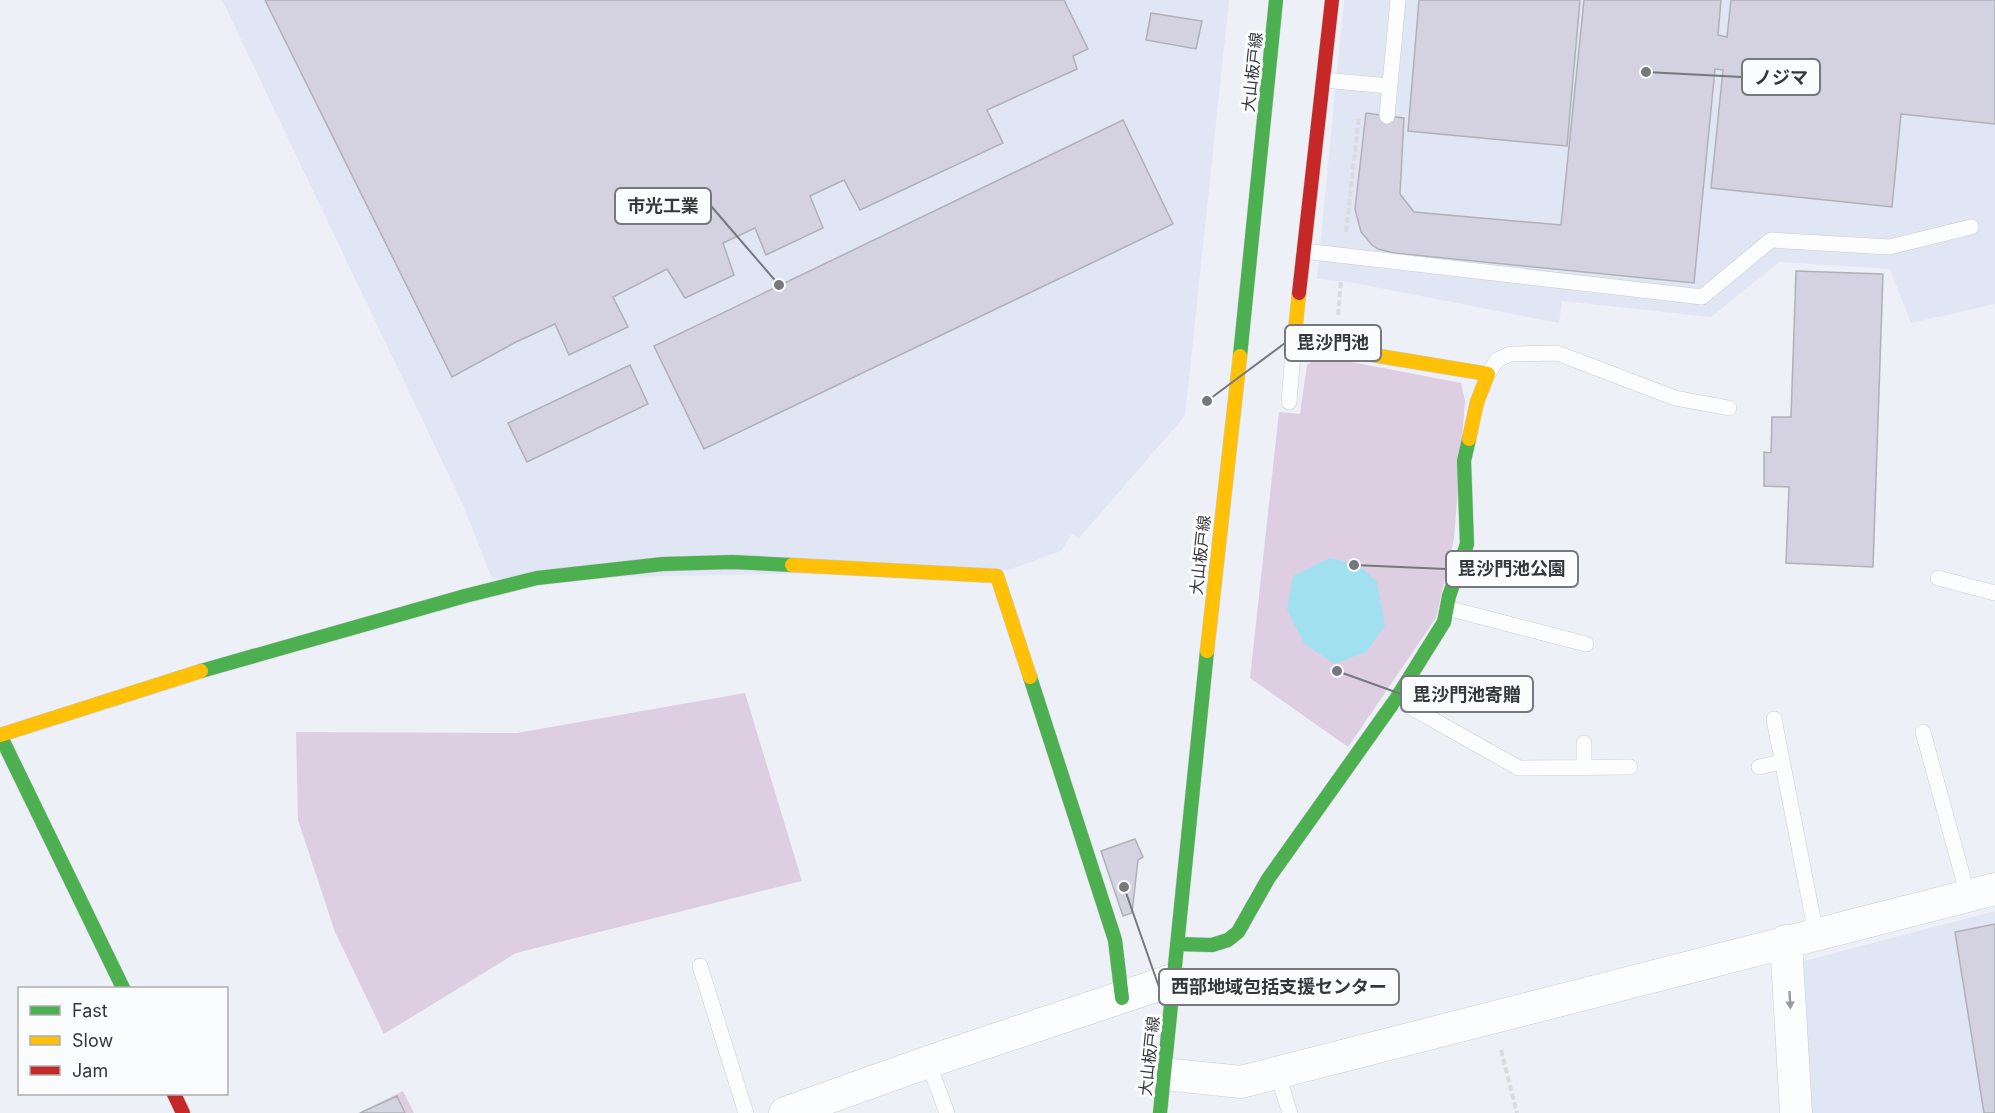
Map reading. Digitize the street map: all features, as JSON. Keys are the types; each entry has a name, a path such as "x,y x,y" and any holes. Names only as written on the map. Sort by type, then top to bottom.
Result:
{"street":[{"name":"大山板戸線","path":"1160,1113 1276,0"},
{"path":"1177,944 1212,945 1228,940 1238,932 1268,879 1396,699 1444,622 1449,596 1467,544 1464,461 1477,402 1488,374 1294,342 1332,0"},
{"path":"123,987 0,735 192,674 465,596 537,579 663,564 732,562 997,576 1115,940 1122,998"},
{"path":"1163,1074 1241,1082 1981,892"},
{"path":"1786,941 1796,1113"},
{"path":"785,1113 928,1062 1173,980"},
{"path":"174,1095 183,1113"}],"lane":[{"path":"1387,116 1398,0"},
{"path":"1324,80 1389,86"},
{"path":"1304,251 1702,297 1771,240 1889,247 1971,227"},
{"path":"1288,402 1294,342"},
{"path":"1488,374 1497,360 1510,354 1557,353 1675,398 1729,408"},
{"path":"1938,578 1994,588"},
{"path":"1447,608 1586,644"},
{"path":"1396,699 1519,768 1630,767"},
{"path":"1774,719 1816,934"},
{"path":"1923,732 1981,892"},
{"path":"1584,743 1584,768"},
{"path":"1759,767 1782,762"},
{"path":"699,966 746,1113"},
{"path":"928,1062 947,1113"},
{"path":"1277,1072 1290,1113"}],"path":[{"path":"1335,349 1362,83"},
{"path":"1494,1017 1517,1113"}],"shaded area":[{"path":"222,0 1229,0 1185,416 1079,538 1072,534 1061,551 1008,570 492,579 464,507"},
{"path":"1344,0 1995,0 1995,304 1911,323 1890,269 1779,262 1711,317 1562,301 1559,323 1349,282 1317,279"},
{"path":"1320,356 1461,383 1465,401 1454,539 1436,618 1348,747 1250,678 1279,412 1300,414 1307,365"},
{"path":"745,693 802,881 516,953 384,1034 335,932 298,820 296,732 517,733"},
{"path":"1995,911 1995,1113 1807,1113 1796,963"},
{"path":"403,1091 414,1113 358,1113"}],"water":[{"path":"1330,558 1359,565 1377,582 1385,626 1366,652 1334,664 1304,643 1287,610 1293,576"}],"building":[{"path":"265,0 1064,0 1088,49 1073,56 1077,69 987,110 1003,143 860,210 844,180 810,196 823,228 766,255 755,228 723,243 734,275 685,298 667,269 613,297 628,327 569,355 555,324 516,342 452,377"},
{"path":"1419,0 1580,0 1567,146 1408,131"},
{"path":"1584,0 1721,0 1718,35 1727,37 1731,0 1995,0 1995,124 1901,114 1892,207 1711,188 1723,70 1715,69 1694,283 1394,253 1372,245 1361,232 1355,209 1366,113 1404,118 1400,194 1414,212 1561,225"},
{"path":"1151,13 1202,21 1196,49 1146,40"},
{"path":"1123,120 1173,224 704,449 654,346"},
{"path":"1796,271 1883,274 1873,567 1786,563 1789,487 1764,486 1764,452 1771,453 1772,417 1791,417"},
{"path":"630,365 648,404 527,462 508,423"},
{"path":"1135,839 1143,857 1138,860 1132,913 1123,916 1101,851"},
{"path":"1995,924 1995,1113 1984,1113 1955,932"},
{"path":"397,1096 405,1113 360,1113"}],"traffic: fast":[{"path":"1240,356 1276,0"},
{"path":"1177,944 1212,945 1228,940 1238,932 1268,879 1396,699 1444,622 1449,596 1467,544 1464,461 1469,439"},
{"path":"201,671 465,596 537,578 663,564 732,562 792,565"},
{"path":"1160,1113 1207,651"},
{"path":"1030,677 1115,940 1122,998"},
{"path":"0,735 123,987"}],"traffic: slow":[{"path":"1299,293 1294,342 1488,374 1477,402 1469,439"},
{"path":"1207,651 1240,356"},
{"path":"792,565 997,576 1030,677"},
{"path":"0,735 201,671"}],"traffic: jam":[{"path":"1299,293 1332,0"},
{"path":"174,1095 183,1113"}],"place":[{"name":"ノジマ","path":"1646,72"},
{"name":"市光工業","path":"779,285"},
{"name":"毘沙門池","path":"1207,401"},
{"name":"毘沙門池公園","path":"1354,565"},
{"name":"毘沙門池寄贈","path":"1337,671"},
{"name":"西部地域包括支援センター","path":"1124,887"}]}
